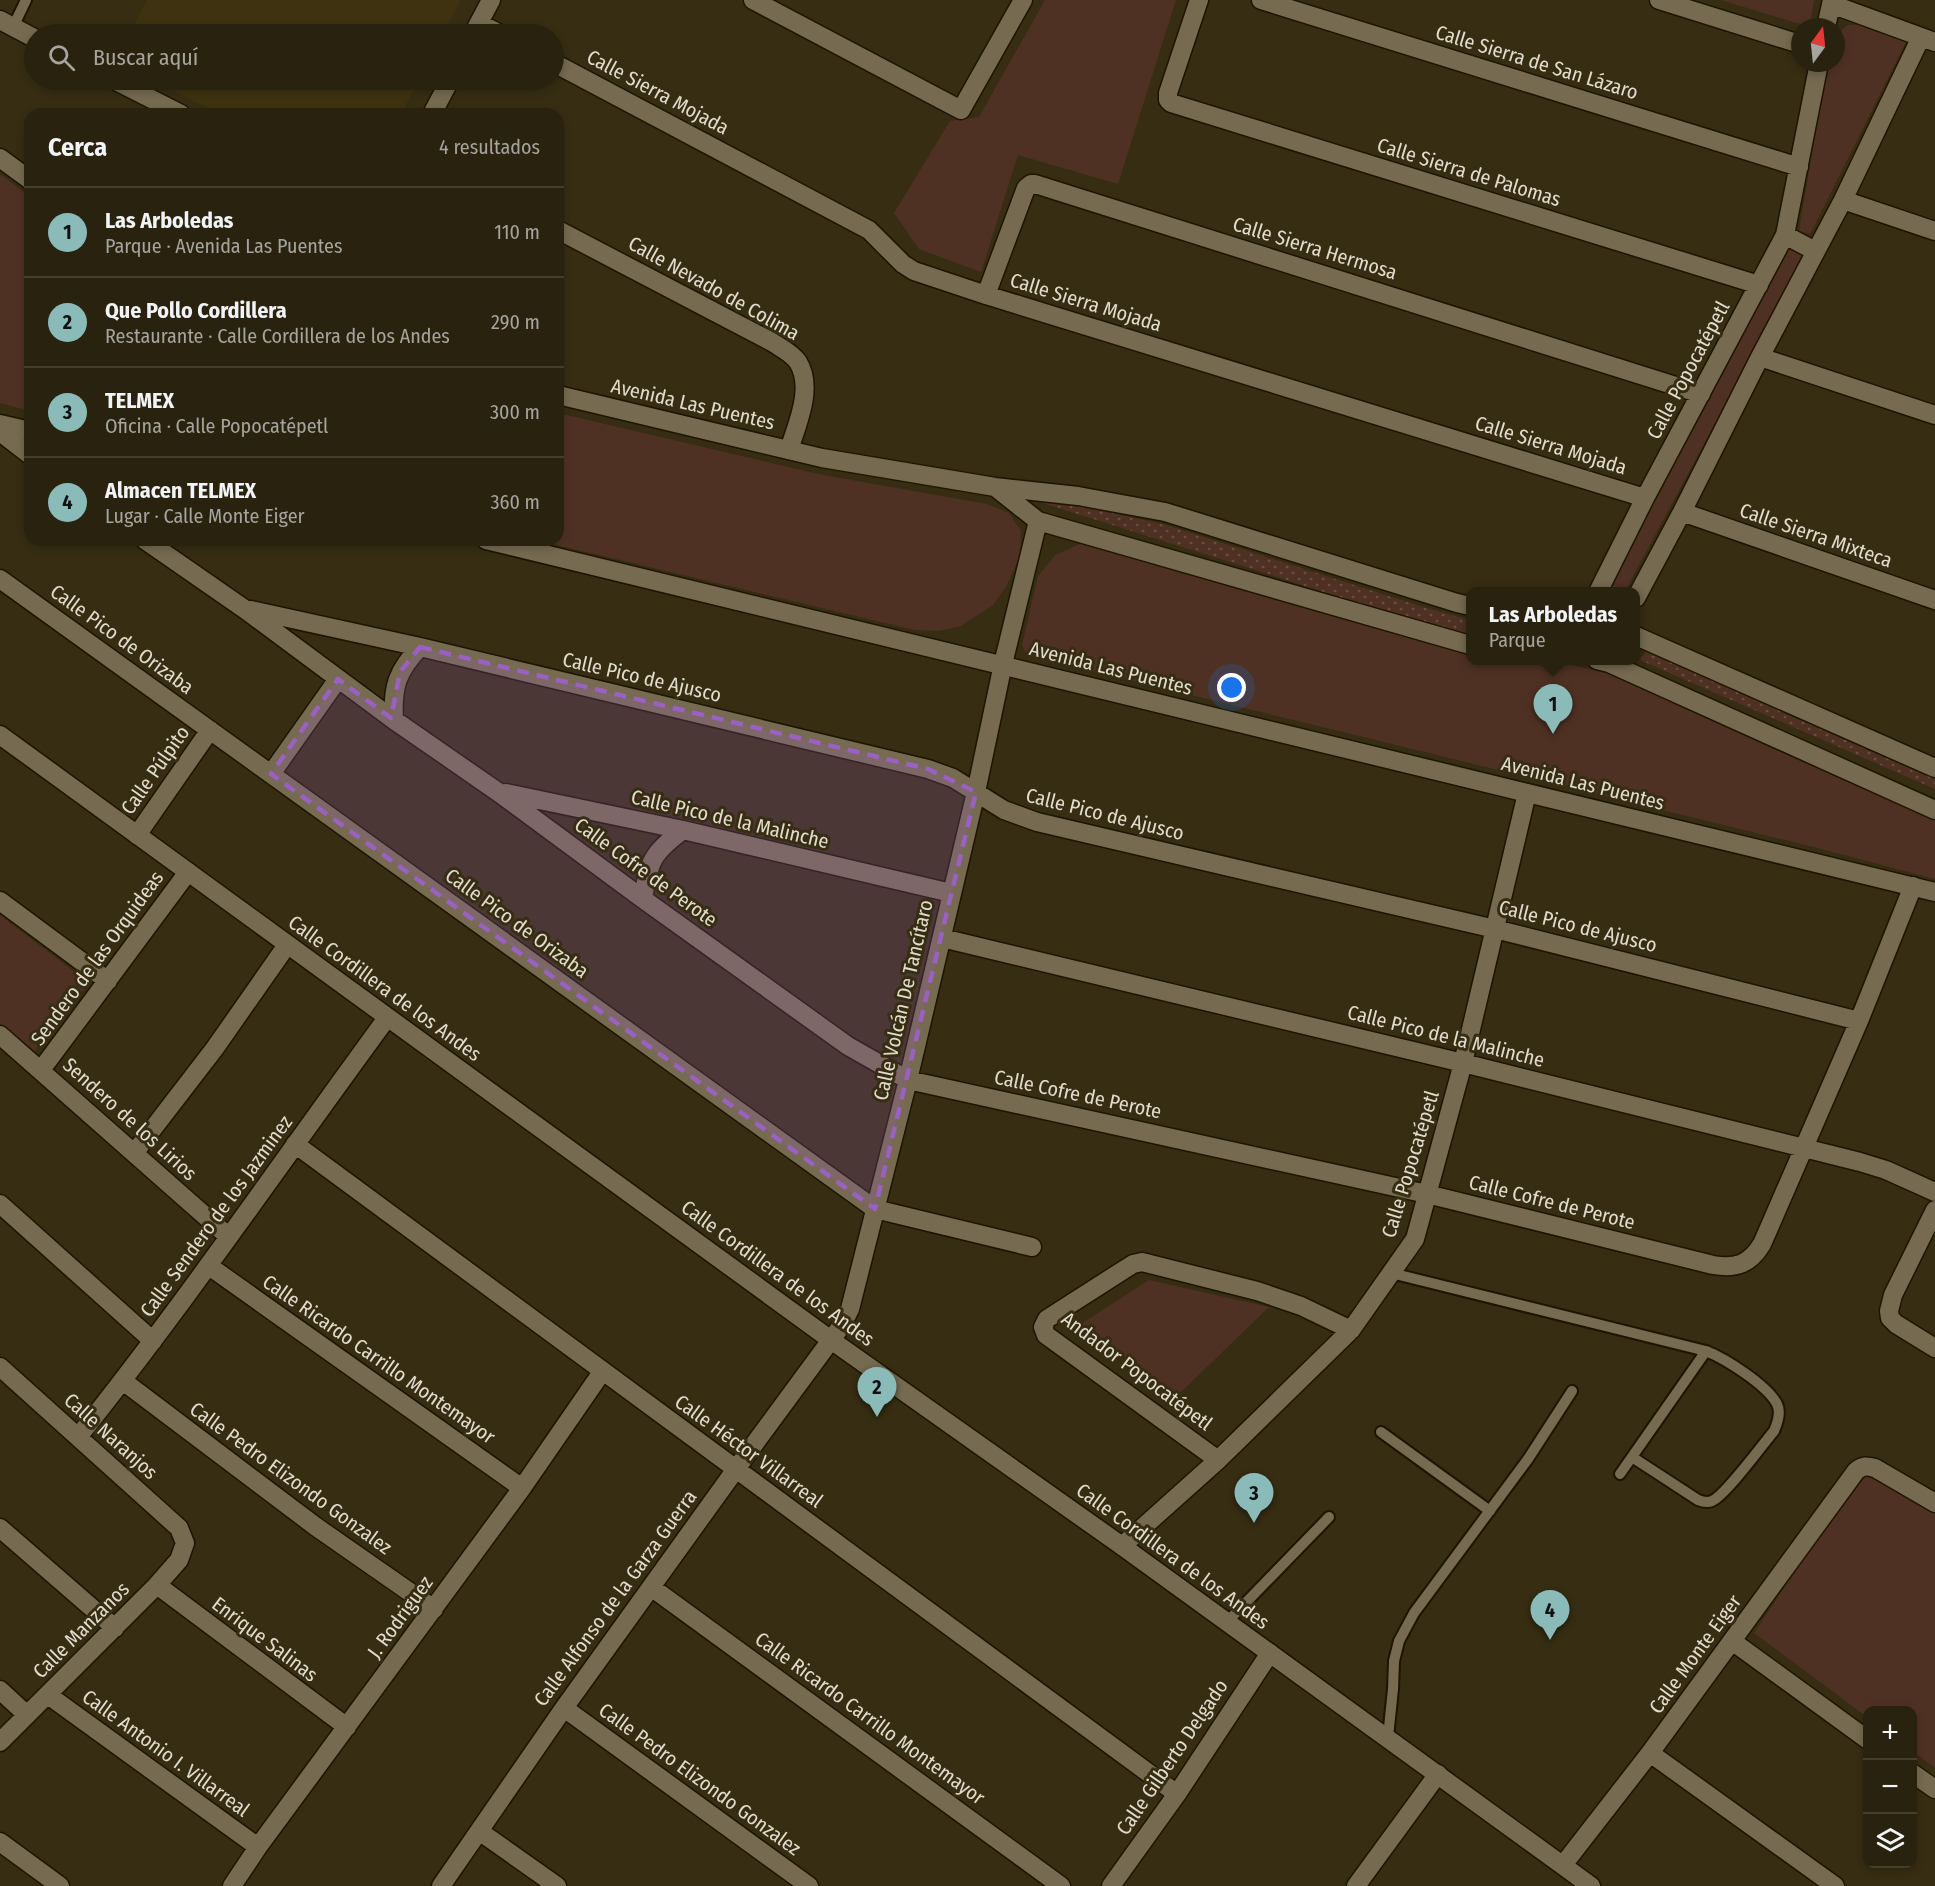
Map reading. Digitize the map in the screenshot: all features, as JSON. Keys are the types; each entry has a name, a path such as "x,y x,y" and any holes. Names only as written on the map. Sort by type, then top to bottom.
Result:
{"street":[{"path":"479,24 491,0"},
{"path":"753,0 961,110 1023,0"},
{"name":"Calle Sierra de Palomas","path":"1199,0 1168,93 1168,100 1175,105 1759,285"},
{"name":"Calle Sierra de San Lázaro","path":"1261,0 1799,167"},
{"path":"1659,0 1791,41"},
{"path":"1640,589 1682,512 1815,251 1928,40 1831,2 1828,18"},
{"path":"6,23 24,33"},
{"name":"Calle Sierra Mojada","path":"564,68 869,230 903,264 914,271 1645,498"},
{"name":"Calle Popocatépetl","path":"1600,587 1785,235 1817,72"},
{"path":"134,90 169,108"},
{"path":"435,108 445,90"},
{"path":"0,158 24,176"},
{"name":"Calle Sierra Hermosa","path":"986,295 1026,188 1035,184 1701,394"},
{"path":"1843,200 1935,231"},
{"name":"Calle Nevado de Colima","path":"564,233 789,353 797,361 804,383 804,399 789,450"},
{"path":"1785,235 1815,251"},
{"path":"1760,357 1935,416"},
{"name":"Avenida Las Puentes","path":"564,396 822,458 995,487 1078,496 1165,512 1466,605"},
{"path":"0,424 24,430"},
{"path":"0,432 24,450"},
{"name":"Avenida Las Puentes","path":"995,487 1038,521 1466,644"},
{"name":"Calle Sierra Mixteca","path":"1682,512 1935,600"},
{"name":"Calle Volcán De Tancítaro","path":"831,1340 850,1309 908,1080 1038,521"},
{"name":"Calle Cofre de Perote","path":"154,546 243,608 394,720 498,792 642,899 848,1046 908,1080 1427,1194 1713,1265 1730,1268 1748,1262 1762,1244 1859,1021 1913,886"},
{"name":"Avenida Las Puentes","path":"511,546 1935,892"},
{"name":"Calle Pico de Orizaba","path":"0,579 875,1209 1032,1247"},
{"name":"Calle Pico de Ajusco","path":"243,608 420,647 936,771 953,778 1004,810 1037,822 1495,929 1859,1021"},
{"path":"1640,638 1935,768"},
{"path":"394,720 395,687 406,662 420,647"},
{"path":"1614,665 1935,810"},
{"path":"272,774 338,679"},
{"name":"Calle Púlpito","path":"137,835 210,730"},
{"name":"Calle Cordillera de los Andes","path":"0,735 831,1340 1388,1737 1591,1886"},
{"name":"Calle Pico de la Malinche","path":"498,792 683,830 951,893"},
{"name":"Calle Popocatépetl","path":"1122,1546 1218,1460 1351,1330 1415,1239 1463,1063 1527,793"},
{"path":"642,899 646,876 653,859 662,846 683,830"},
{"name":"Sendero de las Orquideas","path":"41,1070 188,872"},
{"path":"0,901 108,981"},
{"name":"Calle Pico de la Malinche","path":"942,938 1463,1063 1804,1148 1886,1170 1935,1192"},
{"path":"135,1152 214,1048 287,945"},
{"name":"Calle Sendero de los Jazminez","path":"78,1437 209,1266 387,1018"},
{"name":"Sendero de los Lirios","path":"0,1035 230,1237"},
{"name":"Calle Héctor Villarreal","path":"295,1144 1177,1794"},
{"path":"0,1204 153,1341"},
{"path":"1935,1210 1893,1295 1889,1311 1890,1318 1896,1324 1935,1348"},
{"name":"Andador Popocatépetl","path":"1218,1460 1046,1335 1043,1328 1047,1319 1133,1264 1142,1262 1257,1291 1301,1306 1351,1330"},
{"name":"Calle Ricardo Carrillo Montemayor","path":"209,1266 522,1488"},
{"name":"Calle Alfonso de la Garza Guerra","path":"441,1886 564,1708 831,1340"},
{"name":"Calle Naranjos","path":"0,1367 179,1528 185,1543"},
{"name":"J. Rodriguez","path":"232,1886 258,1847 522,1488 602,1372"},
{"name":"Calle Pedro Elizondo Gonzalez","path":"123,1381 315,1527 434,1609"},
{"name":"Calle Monte Eiger","path":"1563,1865 1650,1753 1860,1467 1875,1468 1935,1503"},
{"path":"0,1528 115,1628"},
{"name":"Calle Manzanos","path":"0,1742 157,1585 180,1560 185,1543"},
{"name":"Enrique Salinas","path":"157,1585 347,1727"},
{"name":"Calle Ricardo Carrillo Montemayor","path":"651,1587 1061,1886"},
{"path":"1732,1641 1863,1736"},
{"name":"Calle Gilberto Delgado","path":"1111,1886 1177,1794 1270,1653"},
{"path":"0,1690 27,1715"},
{"name":"Calle Antonio I. Villarreal","path":"48,1695 258,1847"},
{"name":"Calle Pedro Elizondo Gonzalez","path":"564,1708 809,1886"},
{"path":"1650,1753 1835,1886"},
{"path":"1356,1886 1438,1774"},
{"path":"1917,1777 1935,1790"},
{"path":"479,1831 557,1886"},
{"path":"0,1842 60,1886"}],"lane":[{"path":"6,23 26,0"},
{"path":"1391,1274 1706,1351 1724,1359 1750,1377 1777,1404 1778,1422 1774,1431 1725,1491 1708,1502 1698,1500 1632,1457"},
{"path":"1620,1474 1706,1351"},
{"path":"1388,1737 1394,1661 1399,1641 1414,1613 1527,1459 1572,1391"},
{"path":"1381,1432 1490,1510"},
{"path":"1227,1622 1329,1517"}],"highlighted area":[{"path":"420,647 928,769 976,792 875,1209 271,774 338,679 391,718 400,672"}],"shaded area":[{"path":"147,0 461,0 448,24 134,24"},
{"path":"1045,0 1176,0 1118,184 1018,155 981,272 919,249 894,213 950,121 979,117"},
{"path":"1721,0 1814,0 1811,18 1791,18 1791,21"},
{"path":"1878,24 1906,42 1810,234 1799,231 1826,72 1845,72 1845,27 1848,25"},
{"path":"172,90 414,90 404,108 208,108"},
{"path":"0,174 24,192 24,409 0,403"},
{"path":"1789,242 1808,250 1627,587 1603,587"},
{"path":"564,414 818,474 987,504 1009,513 1021,531 1020,556 1006,587 993,605 961,626 938,631 915,630 561,546 564,546"},
{"path":"1044,498 1166,525 1466,619 1466,636 1447,633 1043,503"},
{"path":"1082,543 1122,553 1412,635 1466,654 1466,665 1571,665 1611,673 1935,817 1935,879 1814,847 1027,655 1022,645 1038,576 1055,555"},
{"path":"1646,651 1935,778 1935,789 1640,660"},
{"path":"0,915 89,983 35,1051 0,1023"},
{"path":"1149,1280 1269,1307 1177,1396 1081,1324"},
{"path":"1862,1471 1935,1512 1935,1768 1917,1754 1917,1706 1863,1706 1863,1714 1754,1633"}],"place":[{"name":"Las Arboledas","path":"1553,734"},
{"name":"Que Pollo Cordillera","path":"877,1417"},
{"name":"TELMEX","path":"1254,1523"},
{"name":"Almacen TELMEX","path":"1550,1640"}]}
